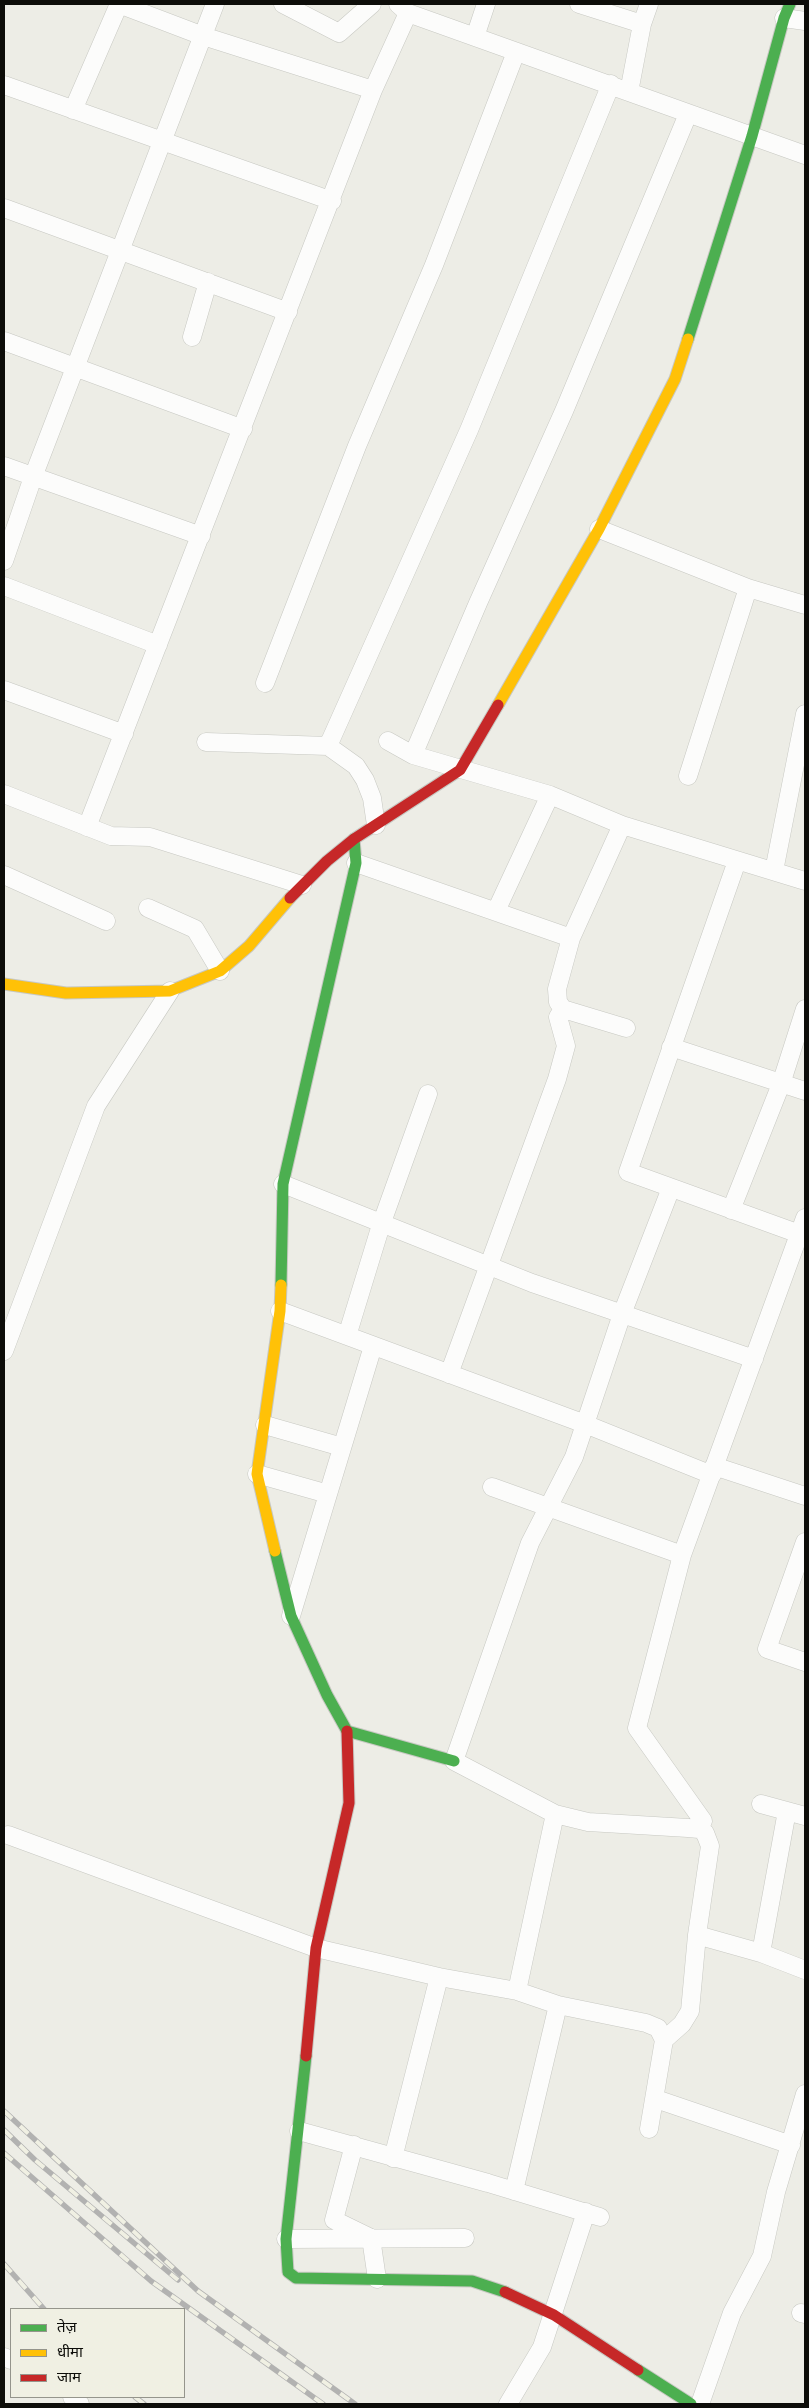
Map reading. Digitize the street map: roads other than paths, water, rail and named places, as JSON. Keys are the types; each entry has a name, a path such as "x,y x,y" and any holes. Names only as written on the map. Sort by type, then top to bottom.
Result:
{"street":[{"path":"73,110 119,4 203,36 373,90"},
{"path":"4,561 33,478 215,4"},
{"path":"283,4 339,33 372,4"},
{"path":"475,37 486,4"},
{"path":"579,4 642,24"},
{"path":"629,92 642,24 649,4"},
{"path":"87,827 332,201 403,8 516,52 611,84 688,114 805,155"},
{"path":"4,984 66,993 170,991 220,971 249,946 302,885 354,839 460,770 599,529 675,379 752,136 786,8 805,21"},
{"path":"265,683 357,446 434,265 516,52"},
{"path":"328,746 469,430 611,84"},
{"path":"4,85 332,201"},
{"path":"413,755 478,603 568,402 688,114"},
{"path":"4,208 288,312"},
{"path":"192,337 208,282"},
{"path":"4,341 243,429"},
{"path":"4,466 33,478 201,536"},
{"path":"599,529 748,588 805,605"},
{"path":"4,586 158,645"},
{"path":"688,776 748,588"},
{"path":"4,690 124,734"},
{"path":"774,871 805,714"},
{"path":"388,741 413,755 550,795 622,825 805,881"},
{"path":"206,742 328,746 356,766 365,780 372,798 376,825"},
{"path":"4,794 111,836 150,837 302,885"},
{"path":"496,910 550,795"},
{"path":"622,825 571,938 557,988 558,1002 563,1009 626,1028"},
{"path":"354,839 356,863 283,1184 280,1311 257,1474 291,1616 327,1695 347,1731 350,1780 349,1803 316,1948 299,2131 286,2239 288,2272 296,2278 472,2281 500,2288 554,2315 691,2404"},
{"path":"703,1821 637,1728 682,1556 754,1359 804,1230 731,1210 628,1172 737,861"},
{"path":"356,863 496,910 571,938"},
{"path":"4,874 106,921"},
{"path":"148,908 195,930 220,971"},
{"path":"4,1351 96,1106 170,991"},
{"path":"449,1374 558,1078 566,1046 558,1018 563,1009"},
{"path":"731,1210 781,1084 805,1009"},
{"path":"671,1047 805,1091"},
{"path":"347,1336 381,1225 428,1094"},
{"path":"283,1184 381,1225 489,1266 754,1359"},
{"path":"454,1762 530,1543 574,1457 622,1314 671,1188"},
{"path":"280,1311 713,1470 805,1496"},
{"path":"291,1616 372,1346"},
{"path":"265,1425 342,1448"},
{"path":"257,1474 328,1494"},
{"path":"492,1487 550,1506 682,1556"},
{"path":"805,1542 767,1649 805,1662"},
{"path":"347,1731 454,1762 555,1814 588,1822 699,1829 705,1833 710,1846 697,1935 690,2012 682,2024 664,2040"},
{"path":"761,1804 805,1816"},
{"path":"761,1953 787,1811"},
{"path":"517,1991 555,1814"},
{"path":"8,1835 316,1948 439,1976 517,1991 558,2005 646,2023 658,2028 664,2040 656,2098 649,2129"},
{"path":"697,1935 761,1953 805,1970"},
{"path":"392,2158 439,1976"},
{"path":"514,2191 558,2005"},
{"path":"700,2404 732,2313 762,2256 776,2192 805,2094"},
{"path":"656,2098 791,2145"},
{"path":"299,2131 354,2145 392,2158 514,2191 593,2215 542,2347 508,2404"},
{"path":"354,2145 334,2220 371,2238"},
{"path":"371,2238 377,2280"},
{"path":"286,2239 465,2238"}],"railway":[{"path":"4,2111 198,2291 355,2404"},
{"path":"4,2130 35,2160 178,2280"},
{"path":"4,2153 151,2281 323,2404"},
{"path":"4,2264 43,2308"},
{"path":"136,2398 144,2404"}]}
